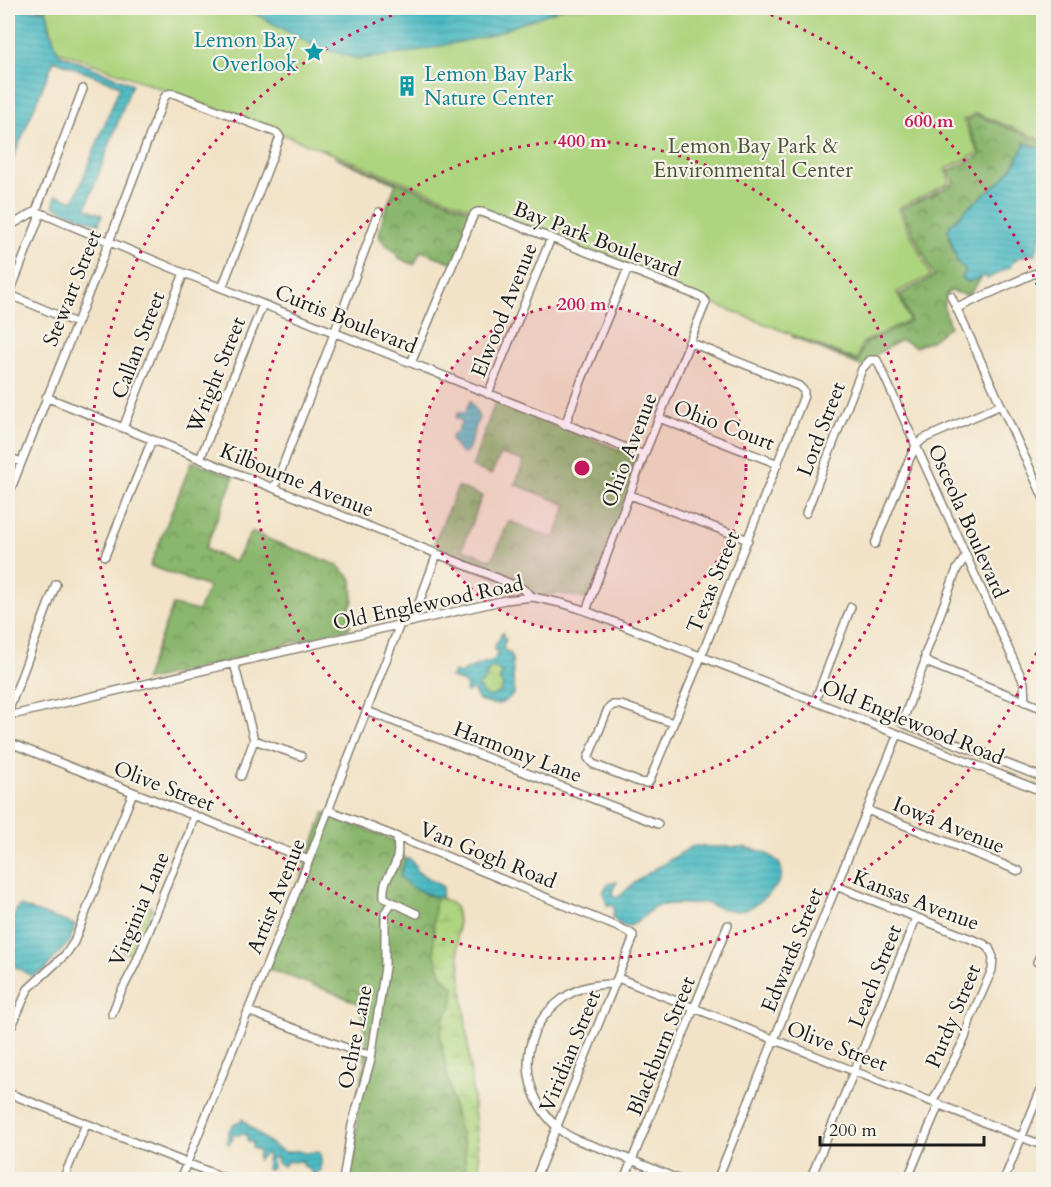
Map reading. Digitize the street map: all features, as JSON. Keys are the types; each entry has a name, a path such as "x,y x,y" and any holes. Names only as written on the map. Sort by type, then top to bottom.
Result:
{"street":[{"path":"8,227 36,211 82,89"},
{"name":"Stewart Street","path":"8,496 164,98 172,93 276,133 280,137 222,288"},
{"path":"36,211 39,218 8,294 76,323"},
{"name":"Curtis Boulevard","path":"36,211 184,273 644,455"},
{"path":"274,488 379,212"},
{"name":"Bay Park Boulevard","path":"411,363 474,214 477,212 551,238 702,297 706,302"},
{"name":"Elwood Avenue","path":"488,394 551,238"},
{"path":"565,424 628,268"},
{"path":"957,308 1043,271"},
{"name":"Callan Street","path":"123,428 184,273"},
{"path":"951,296 1044,499"},
{"name":"Ohio Avenue","path":"586,611 644,455 706,302"},
{"name":"Wright Street","path":"200,459 263,304"},
{"name":"Texas Street","path":"673,723 621,705 613,705 608,709 588,758 593,764 639,782 649,782 748,540 804,396 804,390 799,386 689,342"},
{"name":"Osceola Boulevard","path":"872,360 877,360 879,363 1024,683 1025,702"},
{"name":"Lord Street","path":"806,513 861,373 866,364 872,360"},
{"name":"Kilbourne Avenue","path":"46,397 523,589 533,597"},
{"path":"875,544 916,446 923,439 1001,405"},
{"name":"Ohio Court","path":"659,418 778,464"},
{"path":"105,556 152,440"},
{"path":"8,457 21,462"},
{"path":"630,495 748,540"},
{"path":"412,622 437,554"},
{"path":"966,556 957,569 902,723 1044,778"},
{"path":"8,714 56,584"},
{"name":"Old Englewood Road","path":"8,714 505,600 533,597 586,611 1044,792"},
{"path":"815,701 851,608"},
{"name":"Artist Avenue","path":"180,1179 309,860 400,624"},
{"path":"925,661 1044,709"},
{"path":"234,663 254,740 241,776"},
{"name":"Harmony Lane","path":"367,711 658,824"},
{"name":"Edwards Street","path":"717,1179 898,734"},
{"path":"254,740 301,756"},
{"name":"Olive Street","path":"8,742 309,860"},
{"path":"12,1026 28,989 66,954 74,942 133,792"},
{"name":"Van Gogh Road","path":"328,810 561,903 633,935"},
{"name":"Iowa Avenue","path":"867,810 1019,871"},
{"name":"Virginia Lane","path":"112,1014 135,965 189,833 194,815"},
{"path":"397,837 398,852 383,887 384,898 417,914"},
{"name":"Kansas Avenue","path":"836,886 984,944"},
{"name":"Ochre Lane","path":"343,1179 352,1125 371,1055 386,967 385,913 392,902"},
{"name":"Leach Street","path":"810,1179 916,918"},
{"name":"Blackburn Street","path":"624,1179 728,925"},
{"name":"Viridian Street","path":"535,1179 633,935"},
{"name":"Purdy Street","path":"907,1179 936,1102 992,970 993,957 989,948 984,944"},
{"path":"1037,962 1044,947"},
{"path":"616,981 571,993 551,1008 534,1033 528,1058 530,1084 538,1105 556,1127 565,1134 680,1179"},
{"name":"Olive Street","path":"616,981 694,1008 1044,1146"},
{"path":"248,1011 371,1055"},
{"path":"1004,1179 1044,1082"},
{"path":"8,1093 230,1179"},
{"path":"63,1179 86,1124"}],"green space":[{"name":"Lemon Bay Park & Environmental Center","path":"46,8 1043,8 1043,140 976,113 963,120 979,153 945,169 950,183 898,208 931,276 897,292 909,320 862,343 857,360 249,121 56,50"},
{"path":"976,115 1043,142 1043,149 1025,143 1005,177 951,223 949,237 957,261 966,271 968,282 982,277 966,295 951,291 946,294 944,308 950,326 931,341 916,347 901,340 877,354 863,367 791,336 858,362 864,344 911,321 900,294 934,276 901,209 952,185 948,171 981,155 966,121"},
{"path":"334,157 474,212 454,263 421,251 414,265 399,258 382,241 379,234 396,184"},
{"path":"496,400 644,461 587,599 557,593 546,596 533,594 431,550 458,487 482,496 462,549 492,560 509,521 554,539 567,505 515,484 524,461 501,454 491,474 472,467"},
{"path":"192,461 234,477 205,549 234,562 252,532 337,565 352,579 353,601 350,607 349,629 263,650 261,653 250,656 144,681 173,605 198,611 209,587 150,566"},
{"path":"494,667 501,672 499,680 503,685 501,692 491,698 483,694 481,689 476,688 482,684 488,671"},
{"path":"324,813 396,841 406,861 400,876 425,894 436,896 434,925 441,975 454,987 452,1006 444,1018 440,1036 456,1119 465,1146 466,1179 349,1179 355,1150 359,1092 365,1062 366,1039 360,1004 268,969"},
{"path":"436,896 453,905 457,912 457,935 481,1179 466,1179 465,1146 456,1119 440,1036 444,1018 452,1006 454,987 442,975 435,955"},
{"path":"143,900 152,909 134,954 122,952"}],"water":[{"path":"8,8 45,9 59,54 132,84 86,208 102,215 99,224 53,206 56,195 74,201 120,86 54,60 8,171"},
{"path":"246,8 563,8 488,36 402,54 358,59 314,46"},
{"path":"1025,143 1043,149 1043,230 1036,252 1017,259 1010,267 987,279 985,276 968,282 961,278 966,271 957,261 948,230 951,223 1005,177"},
{"path":"470,401 479,417 468,450 463,454 451,439 462,421 456,418 458,413 465,413"},
{"path":"503,633 506,640 504,650 512,657 514,694 502,703 490,704 478,699 474,691 466,692 467,686 450,677 455,672 459,674 494,660 498,653 494,649","holes":["494,667 502,672 499,680 503,685 501,692 491,697 483,694 481,689 477,688 479,684 482,684 488,671"]},
{"path":"696,846 758,850 779,863 782,872 780,879 767,896 744,910 729,910 701,903 676,904 653,907 638,921 627,927 613,918 614,907 607,905 603,892 608,884 617,882 612,895 617,898 640,878"},
{"path":"405,859 410,859 416,866 416,871 443,887 441,898 418,890 403,881 400,876"},
{"path":"20,906 75,925 71,940 44,971 31,976 14,966 10,949 9,929"},
{"path":"242,1119 283,1151 321,1154 321,1170 316,1173 319,1179 308,1179 313,1173 303,1165 303,1161 288,1161 284,1166 277,1163 276,1157 271,1159 273,1166 268,1170 266,1168 268,1155 265,1154 258,1160 259,1151 252,1148 253,1142 248,1142 246,1134 234,1134 233,1139 229,1144 227,1143 229,1131 235,1123 241,1122"}],"place":[{"name":"Lemon Bay Overlook","path":"314,52"},
{"name":"Lemon Bay Park Nature Center","path":"407,86"}]}
